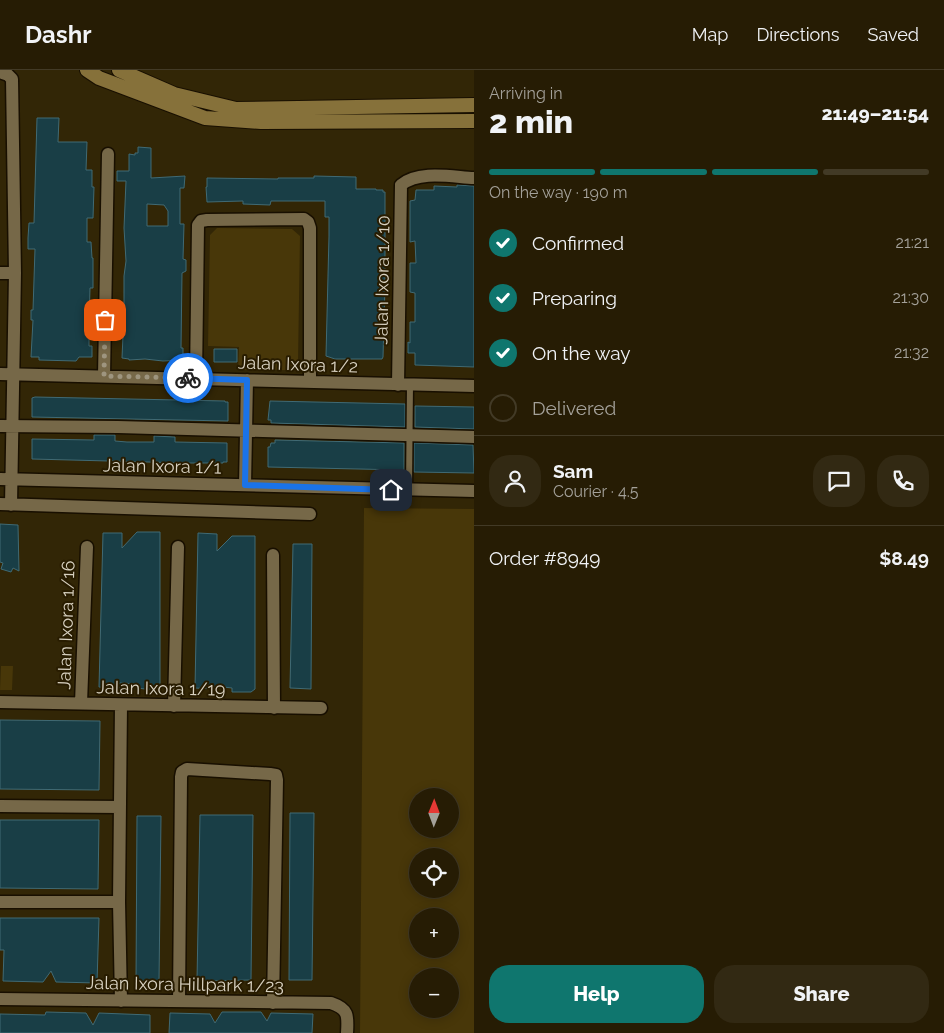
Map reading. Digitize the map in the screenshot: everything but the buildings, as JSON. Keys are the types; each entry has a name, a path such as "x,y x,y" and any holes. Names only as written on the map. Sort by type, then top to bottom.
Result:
{"main road":[{"path":"87,70 99,78 204,118 261,122 474,121"},
{"path":"119,70 174,94 236,108 474,106"}],"street":[{"path":"0,72 12,79 15,274 6,374 5,504 310,514"},
{"path":"104,376 108,154"},
{"name":"Jalan Ixora 1/10","path":"404,384 401,185 419,176 474,178"},
{"path":"196,378 198,225 201,221 207,220 304,220 308,222 310,228 310,382"},
{"path":"0,273 15,274"},
{"name":"Jalan Ixora 1/2","path":"6,374 474,386"},
{"path":"245,485 247,380"},
{"path":"6,426 474,436"},
{"name":"Jalan Ixora 1/1","path":"6,479 474,491"},
{"name":"Jalan Ixora 1/16","path":"81,704 87,547"},
{"path":"174,706 178,547"},
{"path":"273,554 274,708"},
{"name":"Jalan Ixora 1/19","path":"0,702 321,708"},
{"path":"121,705 119,902 121,1001"},
{"path":"179,1001 181,777 182,772 188,769 270,774 276,776 273,1003"},
{"path":"0,806 120,808"},
{"path":"0,902 119,902"},
{"name":"Jalan Ixora Hillpark 1/23","path":"0,999 331,1003 341,1006 345,1011 348,1019 347,1033"}],"lane":[{"path":"404,384 410,434 409,490"}],"shaded area":[{"path":"217,228 292,229 300,236 298,363 290,370 238,370 239,347 208,346 210,235"},
{"path":"364,508 474,509 474,1033 360,1033"},
{"path":"1,666 13,666 12,690 0,690"}],"way so far":[{"path":"105,320 104,376 188,378"}],"route":[{"path":"188,378 247,380 245,485 391,490"}]}
